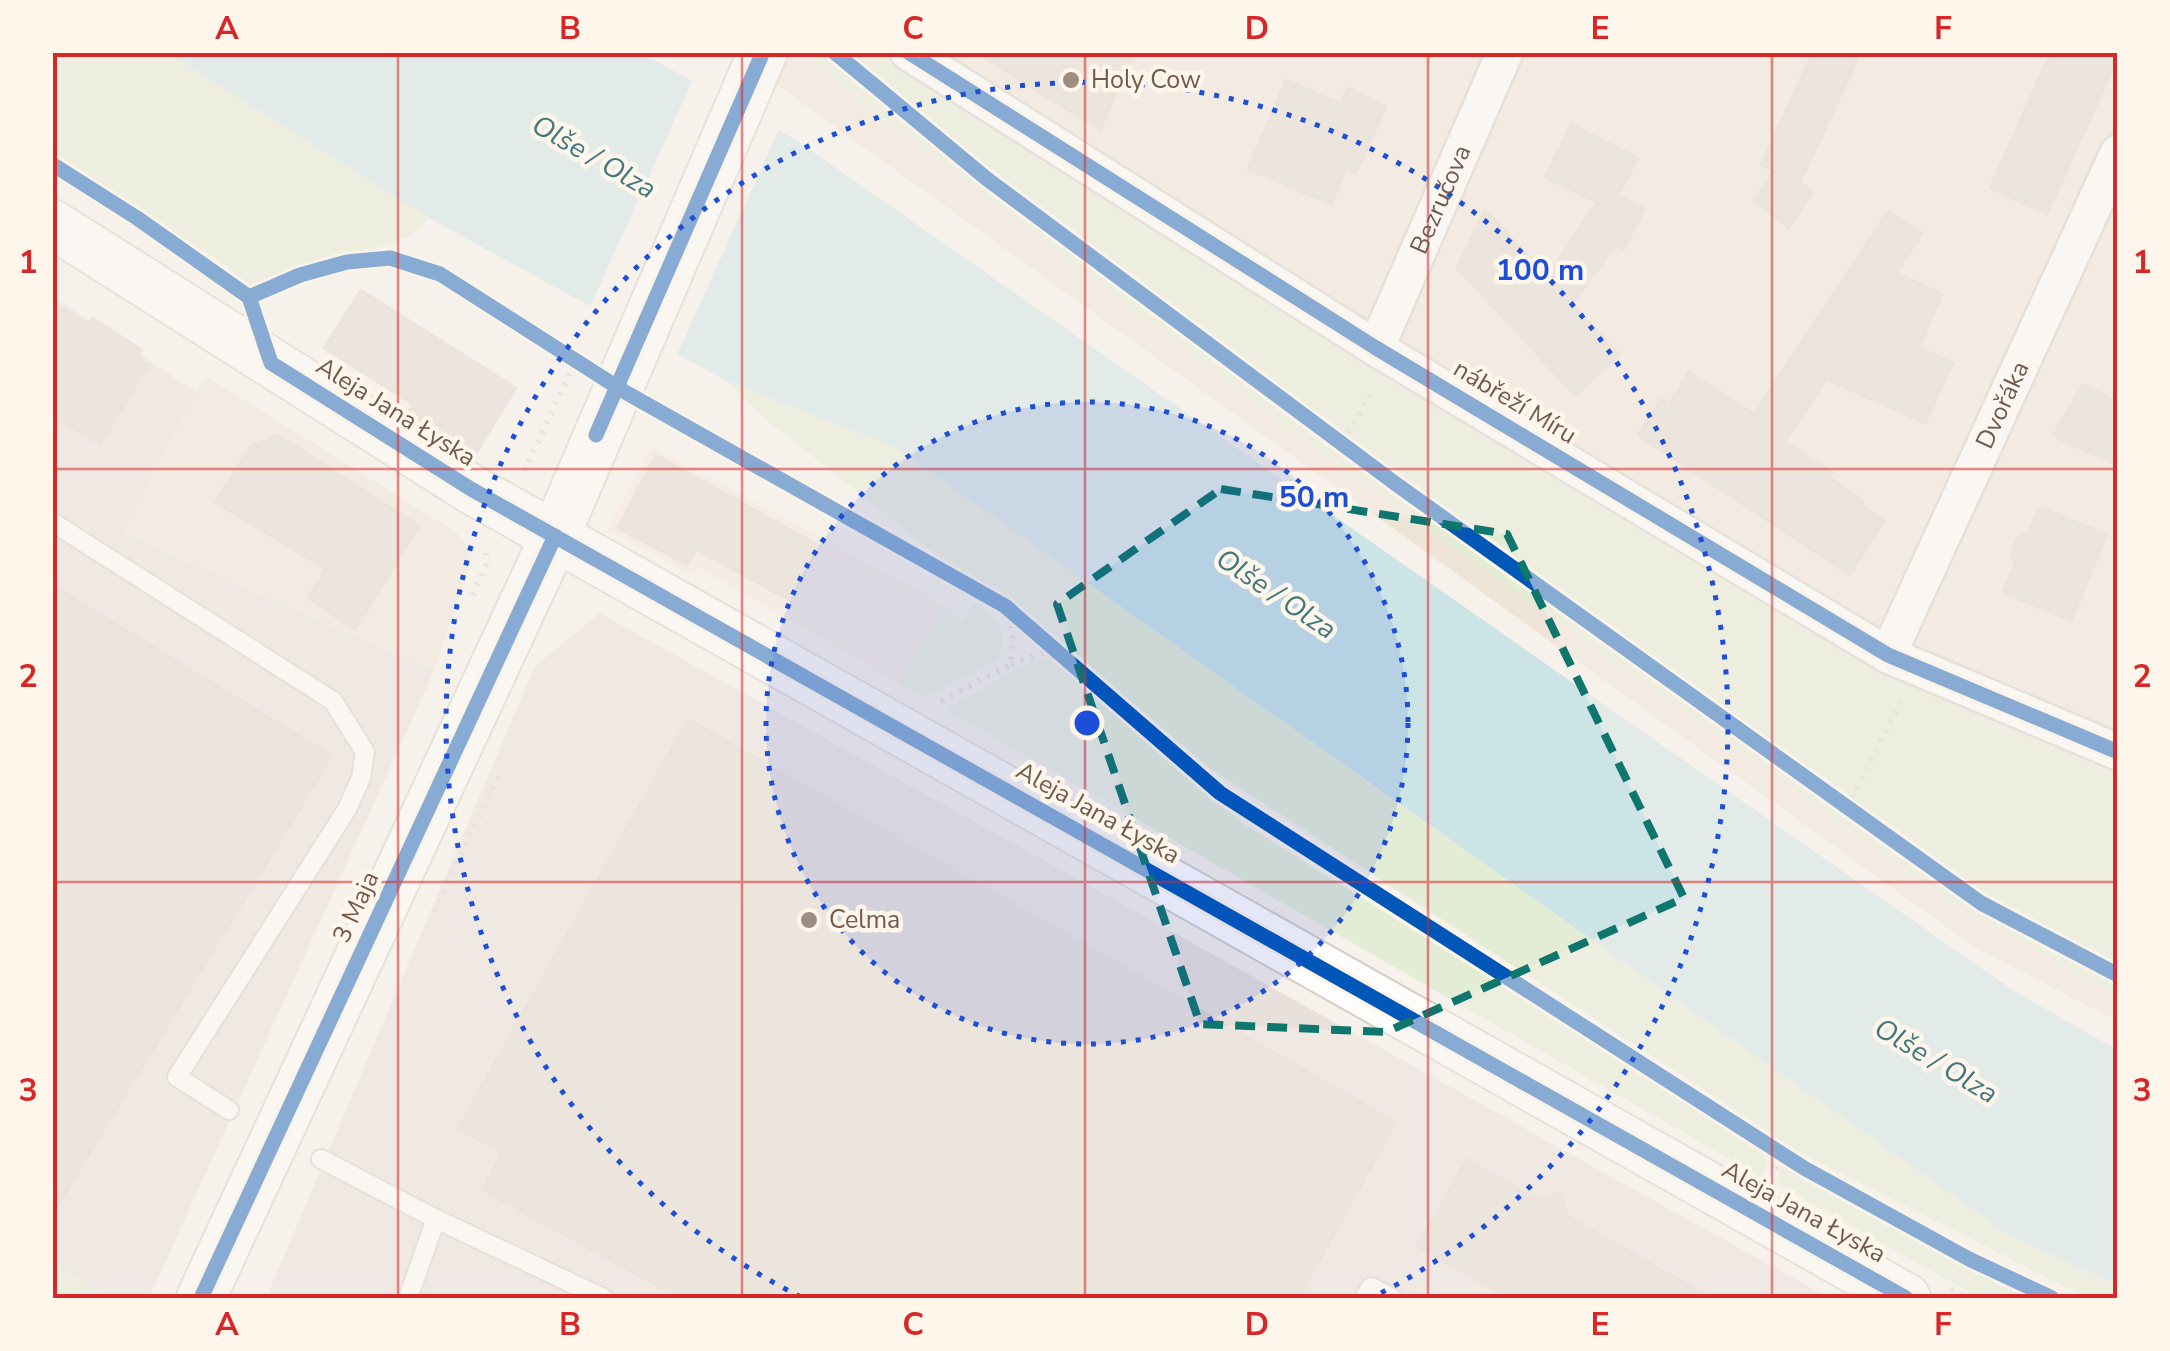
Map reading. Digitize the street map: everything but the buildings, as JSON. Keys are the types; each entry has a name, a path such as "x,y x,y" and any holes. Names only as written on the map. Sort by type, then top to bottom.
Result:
{"street":[{"name":"3 Maja","path":"201,1298 555,536 764,52"},
{"name":"nábřeží Míru","path":"908,52 1376,348 1903,662 2118,752"},
{"name":"Bezručova","path":"1376,348 1505,52"},
{"name":"Dvořáka","path":"1903,662 2118,152"},
{"name":"Aleja Jana Łyska","path":"52,224 456,480 1906,1298"}],"lane":[{"path":"52,522 333,702 364,752 361,778 347,809 178,1077 230,1110"},
{"path":"321,1159 603,1298"},
{"path":"408,1298 436,1219"},
{"path":"1364,1298 1370,1287 1392,1298"}],"path":[{"path":"1327,430 1349,447 1379,380 1376,348"},
{"path":"1004,606 1012,632 1011,664"},
{"path":"931,713 942,699 1011,664 1055,649"},
{"path":"1848,807 1903,662"},
{"path":"1831,795 1862,818"}],"highlighted area":[{"path":"1221,489 1507,534 1684,898 1386,1032 1200,1024 1057,604"}],"shaded area":[{"path":"733,53 2117,53 2117,1021 1973,946"},
{"path":"52,296 196,392 122,532 434,671 149,1298 109,1298 53,1262"},
{"path":"207,377 457,533 473,556 434,671 122,531"},
{"path":"652,446 944,605 899,683 698,567 693,575 607,530"},
{"path":"600,613 1829,1298 266,1298 535,666"}],"green space":[{"path":"52,53 168,53 429,218 410,237 249,285 227,266 53,154"},
{"path":"823,53 886,53 1872,670 2117,778 2117,995 1969,914 1328,458 815,65"},
{"path":"725,380 897,448 2009,1235 2117,1284 2117,1298 2088,1298 1801,1153 1208,767 1017,604 928,548 768,421"},
{"path":"975,602 999,626 999,659 926,697 899,683 944,605 962,621"},
{"path":"1053,657 1241,822 1763,1150 1767,1165 1761,1177 948,708 1026,663"},
{"path":"1784,1160 1795,1171 2038,1298 1979,1298 1776,1183"},
{"path":"53,1262 109,1298 53,1298"}],"water":[{"name":"Olše / Olza","path":"168,53 642,53 793,138 2014,991 2117,1050 2117,1284 2009,1235 897,448 725,380 429,218"}],"pier":[{"path":"695,75 781,125 675,359 588,311"}],"cycle path":[{"path":"596,435 763,52"},
{"path":"834,52 987,179 1396,484 1981,903 2118,975"},
{"path":"908,52 1376,348 1888,655 2118,752"},
{"path":"52,164 249,297 271,363 471,489 1906,1298"},
{"path":"249,297 300,275 347,262 390,258 440,274 625,392 1005,606 1220,793 1804,1168 1969,1259 2052,1298"},
{"path":"201,1298 555,536"}],"place":[{"name":"Holy Cow","path":"1071,80"},
{"name":"Celma","path":"809,920"}]}
